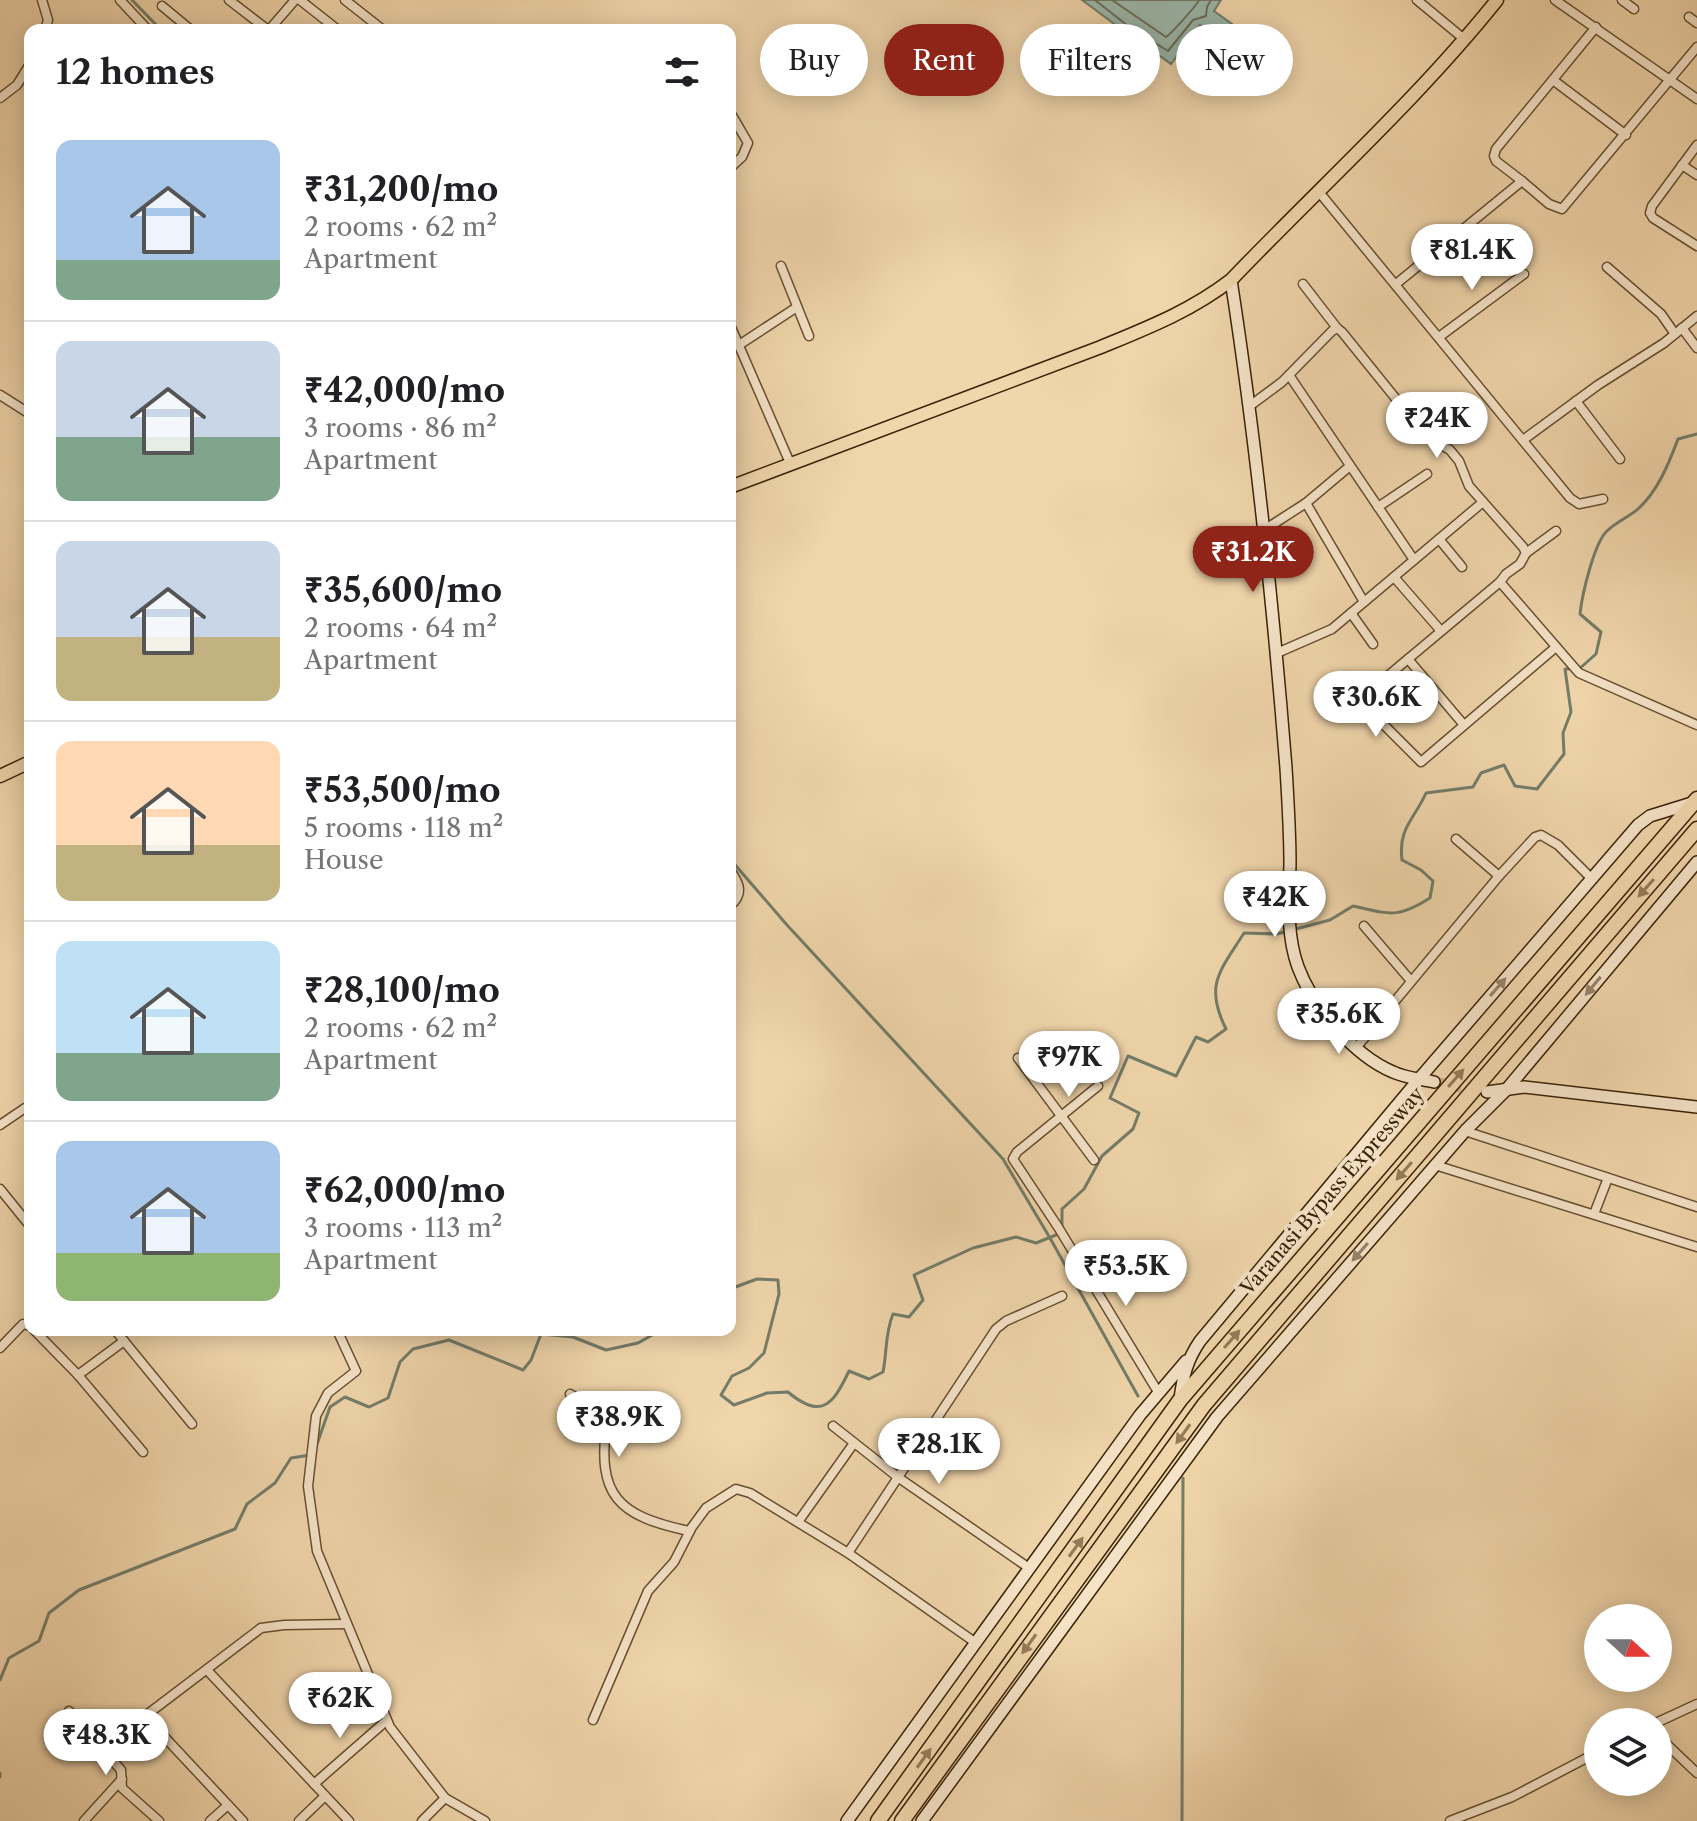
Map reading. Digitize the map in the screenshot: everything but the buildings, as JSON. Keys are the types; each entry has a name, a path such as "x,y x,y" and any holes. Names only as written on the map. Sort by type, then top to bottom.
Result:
{"highway":[{"name":"Varanasi Bypass Expressway","path":"878,1821 1180,1400 1695,801"},
{"name":"Varanasi Bypass Expressway","path":"902,1821 1204,1405 1697,829"}],"main road":[{"path":"736,485 1160,323 1209,296 1231,280 1319,192 1497,0"},
{"path":"0,776 24,765"}],"street":[{"path":"42,0 47,24"},
{"path":"120,0 142,24"},
{"path":"229,0 261,24"},
{"path":"275,24 297,0 330,24"},
{"path":"345,0 375,24"},
{"path":"1417,0 1464,39"},
{"path":"1555,0 1697,99"},
{"path":"1622,0 1634,9"},
{"path":"162,6 184,24"},
{"path":"1596,27 1496,149 1494,156 1496,161 1549,204 1562,209 1697,47"},
{"path":"0,98 17,85 24,74"},
{"path":"1553,80 1626,135"},
{"path":"736,122 748,143 736,162"},
{"path":"1697,145 1650,213 1697,246"},
{"path":"1682,165 1697,175"},
{"path":"1396,284 1522,181"},
{"path":"1319,192 1570,498 1579,504 1603,499"},
{"path":"781,266 809,336"},
{"path":"1607,267 1697,348"},
{"path":"1439,337 1524,274"},
{"path":"1231,280 1251,405 1277,653 1290,817 1288,908 1297,964 1324,1014 1356,1048 1393,1072 1434,1082"},
{"path":"1303,284 1426,436 1450,450 1459,461 1469,486 1526,553"},
{"path":"739,345 797,307"},
{"path":"1523,440 1697,316"},
{"path":"1251,405 1289,375 1337,328"},
{"path":"736,338 790,463"},
{"path":"1289,375 1414,560"},
{"path":"0,395 24,410"},
{"path":"1576,401 1620,459"},
{"path":"1264,530 1306,503 1350,466"},
{"path":"1378,507 1427,474"},
{"path":"1277,653 1323,634 1483,502"},
{"path":"1306,503 1364,602"},
{"path":"1556,531 1526,553 1520,564 1500,582 1359,700 1421,762 1556,647"},
{"path":"1439,539 1462,567"},
{"path":"1394,577 1441,631"},
{"path":"1500,582 1576,670 1697,725"},
{"path":"1351,613 1373,644"},
{"path":"1408,659 1464,725"},
{"path":"847,1821 1158,1392 1200,1341 1419,1079 1638,825 1650,816 1695,801"},
{"path":"1356,1048 1535,837 1541,835 1558,845 1592,879"},
{"path":"1456,839 1499,876"},
{"path":"922,1821 1217,1417 1465,1131 1506,1090 1697,862"},
{"path":"736,879 740,892 736,898"},
{"path":"1364,926 1411,981"},
{"path":"1018,1058 1094,1160"},
{"path":"1098,1086 1017,1152 1013,1159 1158,1392"},
{"path":"1487,1092 1524,1087 1697,1107"},
{"path":"0,1125 24,1109"},
{"path":"1465,1131 1697,1207"},
{"path":"1435,1165 1697,1247"},
{"path":"1594,1214 1608,1178"},
{"path":"0,1189 24,1219"},
{"path":"848,1553 996,1329 1006,1321 1062,1296"},
{"path":"0,1348 24,1324"},
{"path":"40,1336 78,1375 143,1452"},
{"path":"120,1336 192,1424"},
{"path":"340,1336 356,1371 354,1376 328,1393 318,1408 308,1497 317,1551 386,1721 433,1786 445,1798 485,1821"},
{"path":"78,1375 124,1341"},
{"path":"1180,1400 1189,1358"},
{"path":"570,1394 599,1411 607,1421 603,1464 606,1480 618,1499 654,1524 689,1531"},
{"path":"833,1426 899,1478 1029,1568"},
{"path":"798,1522 854,1443"},
{"path":"593,1720 648,1591 674,1562 689,1531 706,1508 736,1489 750,1493 848,1553 976,1643"},
{"path":"103,1748 261,1628 346,1624"},
{"path":"207,1670 349,1821"},
{"path":"1672,1716 1697,1704"},
{"path":"69,1711 121,1770 122,1788 126,1793 159,1821"},
{"path":"144,1715 243,1821"},
{"path":"314,1784 386,1721"},
{"path":"1672,1749 1697,1773"},
{"path":"1450,1821 1512,1797 1584,1759"},
{"path":"84,1821 95,1805 122,1779"},
{"path":"299,1821 325,1796"},
{"path":"422,1821 445,1798"},
{"path":"210,1821 228,1805"}],"water":[{"path":"1082,0 1221,0 1214,11 1232,24 1176,24 1176,57 1171,64 1160,56 1160,24 1114,24"}],"waterway":[{"path":"132,0 155,24"},
{"path":"1579,669 1596,654 1601,632 1580,614 1593,558 1602,537 1638,509 1651,494 1667,467 1678,439 1697,434"},
{"path":"1292,930 1330,920 1353,906 1393,913 1430,898 1433,881 1402,860 1401,849 1405,832 1426,793 1473,787 1481,773 1504,765 1515,786 1537,789 1564,754 1563,733 1571,712 1565,669 1571,669"},
{"path":"736,866 1003,1159 1138,1396"},
{"path":"1062,1226 1062,1209 1084,1189 1102,1156 1133,1129 1139,1113 1110,1098 1128,1056 1176,1076 1196,1037 1208,1042 1226,1029 1219,1014 1216,989 1222,968 1244,933 1285,932"},
{"path":"736,1287 757,1279 778,1280 779,1294 764,1353 749,1368 732,1376 721,1395 734,1405 767,1393 788,1392 799,1401 818,1407 831,1400 849,1371 869,1379 883,1372 893,1314 909,1317 923,1300 914,1275 973,1248 1016,1237 1036,1243 1061,1233"},
{"path":"316,1447 330,1407 345,1397 369,1407 388,1398 400,1362 413,1349 449,1340 523,1370 531,1360 540,1336"},
{"path":"562,1336 606,1350 638,1343 650,1336"},
{"path":"0,1680 9,1658 39,1641 49,1613 79,1590 235,1529 247,1504 275,1483 291,1458 310,1455"},
{"path":"1182,1821 1183,1478"}],"tunnel":[{"path":"1434,1082 1481,1091"}]}
